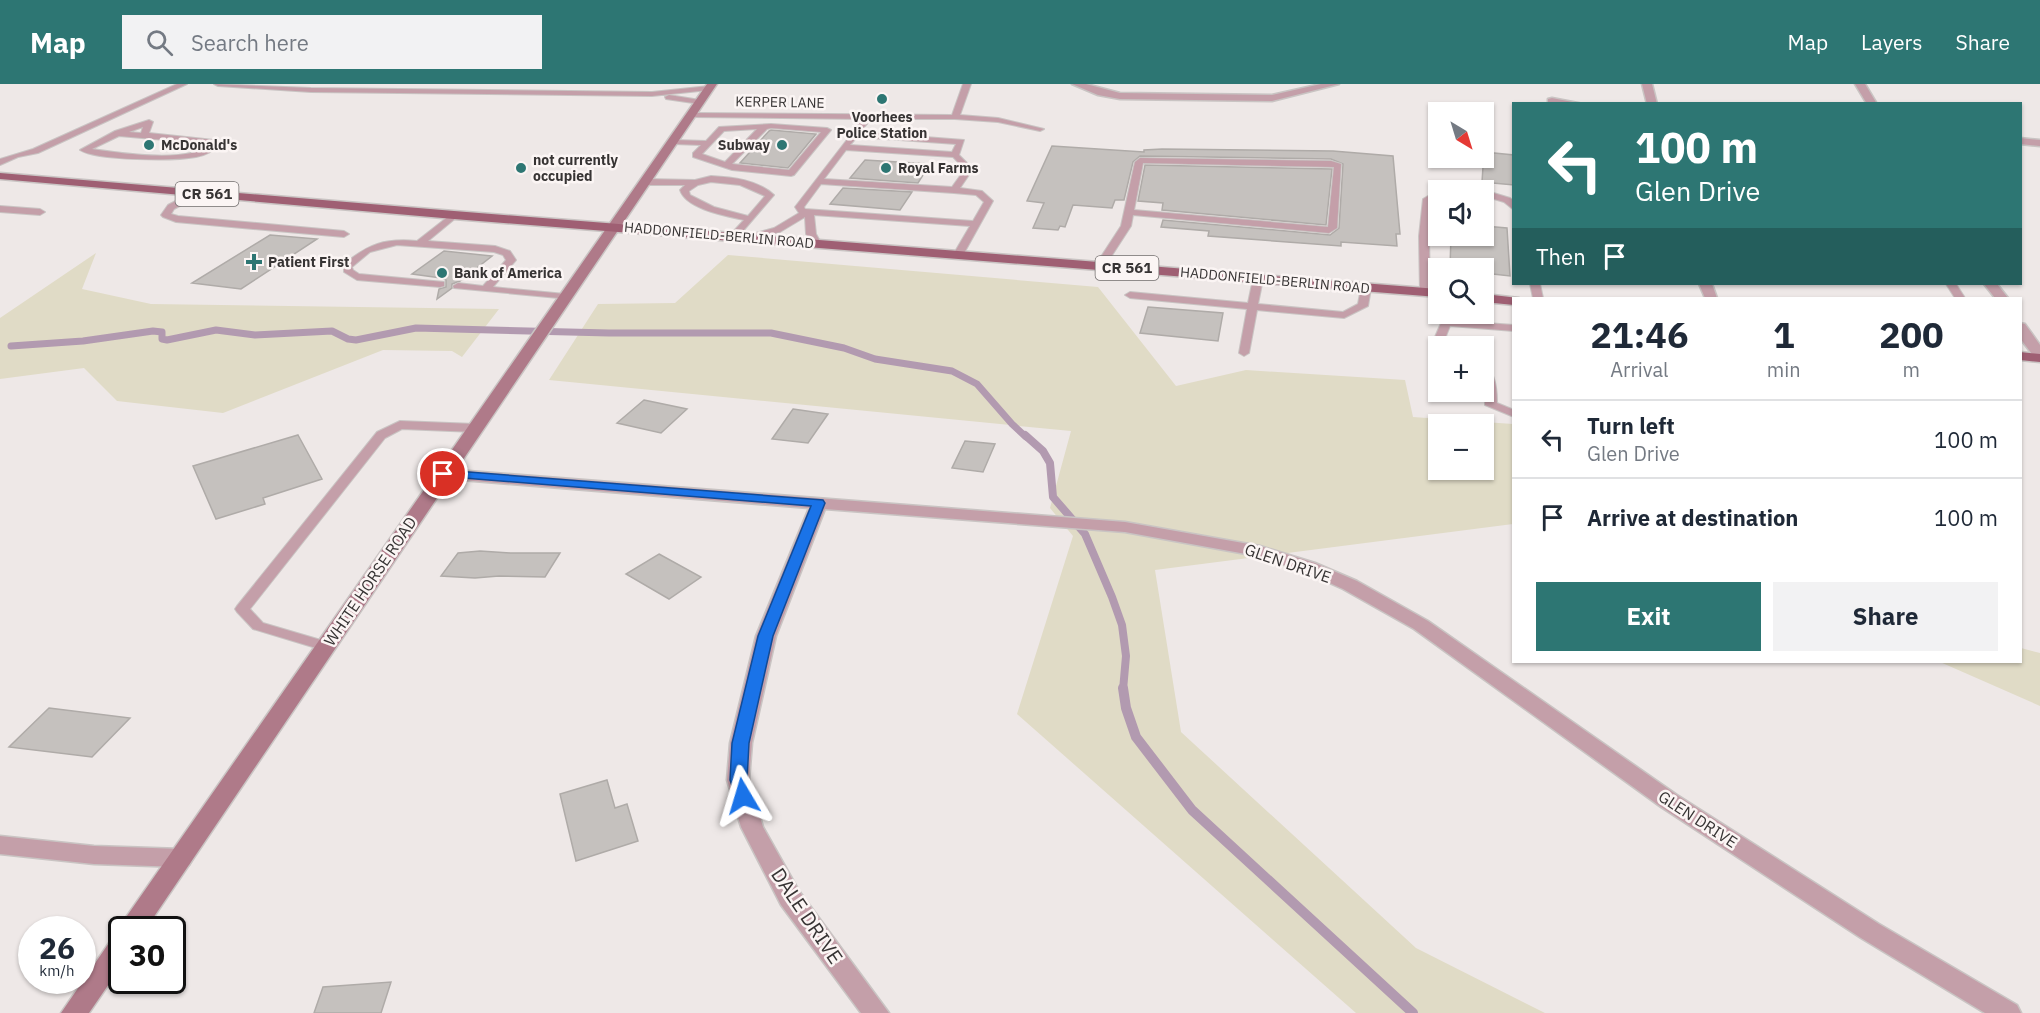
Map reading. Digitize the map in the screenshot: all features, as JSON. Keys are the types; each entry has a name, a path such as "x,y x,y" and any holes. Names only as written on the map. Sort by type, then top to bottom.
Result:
{"main road":[{"name":"WHITE HORSE ROAD","path":"141,916 443,474 674,142 710,86"},
{"name":"HADDONFIELD-BERLIN ROAD","path":"0,174 454,215 1428,293"},
{"path":"1494,299 1512,301"},
{"path":"2022,356 2040,357"},
{"path":"74,1013 108,964"}],"street":[{"path":"1077,84 1088,89 1120,96 1250,99 1293,95 1334,84"},
{"path":"1647,84 1652,102"},
{"path":"1860,84 1871,102"},
{"path":"1552,101 1561,102"},
{"path":"2022,141 2040,143"},
{"path":"2022,330 2040,357"},
{"name":"GLEN DRIVE","path":"443,474 1125,527 1260,551 1309,567 1350,585 1421,625 1669,801 1870,931 2008,1013"},
{"name":"DALE DRIVE","path":"819,503 766,636 741,743 738,780 752,827 790,898 876,1013"},
{"path":"0,845 94,855 181,858"}],"lane":[{"path":"0,162 16,155 35,152 183,84"},
{"path":"218,84 311,90 652,94 710,86"},
{"path":"955,117 967,84"},
{"path":"652,94 700,102"},
{"name":"KERPER LANE","path":"692,115 955,117 998,120 1041,129"},
{"path":"868,117 799,207 802,211 975,224"},
{"path":"118,133 216,144 212,150 187,157 84,150 118,133 149,122 144,135"},
{"path":"771,126 828,130 791,172 732,167 696,155 722,129 763,128 771,126"},
{"path":"727,164 763,128"},
{"path":"854,134 961,142 955,155"},
{"path":"674,142 708,143"},
{"path":"844,147 955,155 969,169 954,190"},
{"path":"0,174 35,156 35,152"},
{"path":"1100,266 1126,225 1139,162 1143,160 1338,166 1332,228 1329,230 1129,212"},
{"path":"646,182 694,183 726,179 760,188 770,195 750,219 741,237"},
{"path":"818,181 954,190 979,194 989,201 958,255"},
{"path":"694,183 684,190 686,196 711,209 750,219"},
{"path":"197,193 171,207 166,215 176,219 344,234"},
{"path":"1494,196 1508,200 1512,205"},
{"path":"1428,198 1424,236 1428,264"},
{"path":"0,209 40,212"},
{"path":"741,237 777,230 809,211"},
{"path":"809,211 811,234 816,243"},
{"path":"420,243 454,215"},
{"path":"440,284 357,277 349,272 347,266 367,250 397,242 495,249 507,253 511,260 485,289"},
{"path":"1245,353 1258,279"},
{"path":"458,286 565,297"},
{"path":"1130,295 1344,315 1363,306 1366,288"},
{"path":"1486,324 1512,328"},
{"path":"1491,402 1491,405 1512,413"},
{"path":"326,646 258,626 242,609 381,435 400,425 475,428"}],"shaded area":[{"path":"96,253 82,289 151,304 499,309 462,357 452,351 383,350 223,413 117,401 84,368 0,379 0,318"},
{"path":"728,255 1098,287 1176,386 1246,370 1405,380 1413,417 1428,418 1428,480 1494,480 1494,423 1512,424 1512,524 1155,570 1181,732 1416,948 1545,1013 1356,1013 1017,714 1073,536 1050,508 1071,431 549,380 598,304 675,303"},
{"path":"2022,648 2040,653 2040,706 1942,663 2022,663"}],"building":[{"path":"769,131 816,134 788,168 740,163"},
{"path":"1052,146 1144,152 1144,150 1162,149 1333,151 1393,156 1400,234 1396,234 1397,246 1341,242 1341,246 1208,236 1209,231 1161,227 1163,220 1330,235 1339,228 1343,164 1331,159 1140,156 1133,162 1124,200 1115,200 1112,208 1073,205 1065,227 1060,226 1058,230 1033,228 1044,203 1027,201"},
{"path":"1494,153 1512,155 1512,185 1494,183 1494,180 1482,180 1483,168 1494,168"},
{"name":"Royal Farms","path":"865,160 930,164 918,183 850,178"},
{"path":"1145,165 1332,169 1326,225 1162,210 1163,203 1138,201"},
{"path":"843,188 912,192 900,210 830,204"},
{"path":"1494,227 1507,228 1510,276 1494,274 1494,258 1450,258 1451,246 1494,246"},
{"name":"Patient First","path":"270,235 317,239 241,289 192,283"},
{"name":"Bank of America","path":"444,251 492,256 460,281 452,284 452,288 437,299 439,289 446,287 446,280 412,274"},
{"path":"1148,307 1223,313 1218,341 1140,333"},
{"path":"644,400 687,409 661,433 617,423"},
{"path":"793,409 828,414 808,443 772,439"},
{"path":"298,435 322,479 263,498 265,504 216,519 193,466"},
{"path":"965,441 995,444 983,472 952,468"},
{"path":"480,551 560,553 545,577 441,576 458,553"},
{"path":"659,554 701,577 669,599 626,574"},
{"path":"49,708 130,718 92,757 9,747"},
{"path":"607,780 615,808 627,804 638,841 576,861 560,794"},
{"path":"391,982 381,1013 314,1013 323,987"}],"waterway":[{"path":"11,346 83,341 153,331 162,332 162,339 167,340 216,330 255,335 332,331 348,339 356,340 416,328 609,333 771,333 844,348 875,359 952,371 977,384 1026,437"},
{"path":"1025,435 1043,451 1050,463 1053,497 1085,534 1112,597 1122,625 1126,656 1123,689"},
{"path":"1123,689 1126,708 1136,737 1192,810 1413,1013"}],"place":[{"name":"Voorhees Police Station","path":"882,99"},
{"name":"McDonald's","path":"149,145"},
{"name":"Subway","path":"782,145"},
{"name":"not currently occupied","path":"521,168"},
{"name":"Royal Farms","path":"886,168"},
{"name":"Patient First","path":"254,262"},
{"name":"Bank of America","path":"442,273"}],"route":[{"path":"443,474 819,503 766,636 741,743 738,780 743,796"}]}
